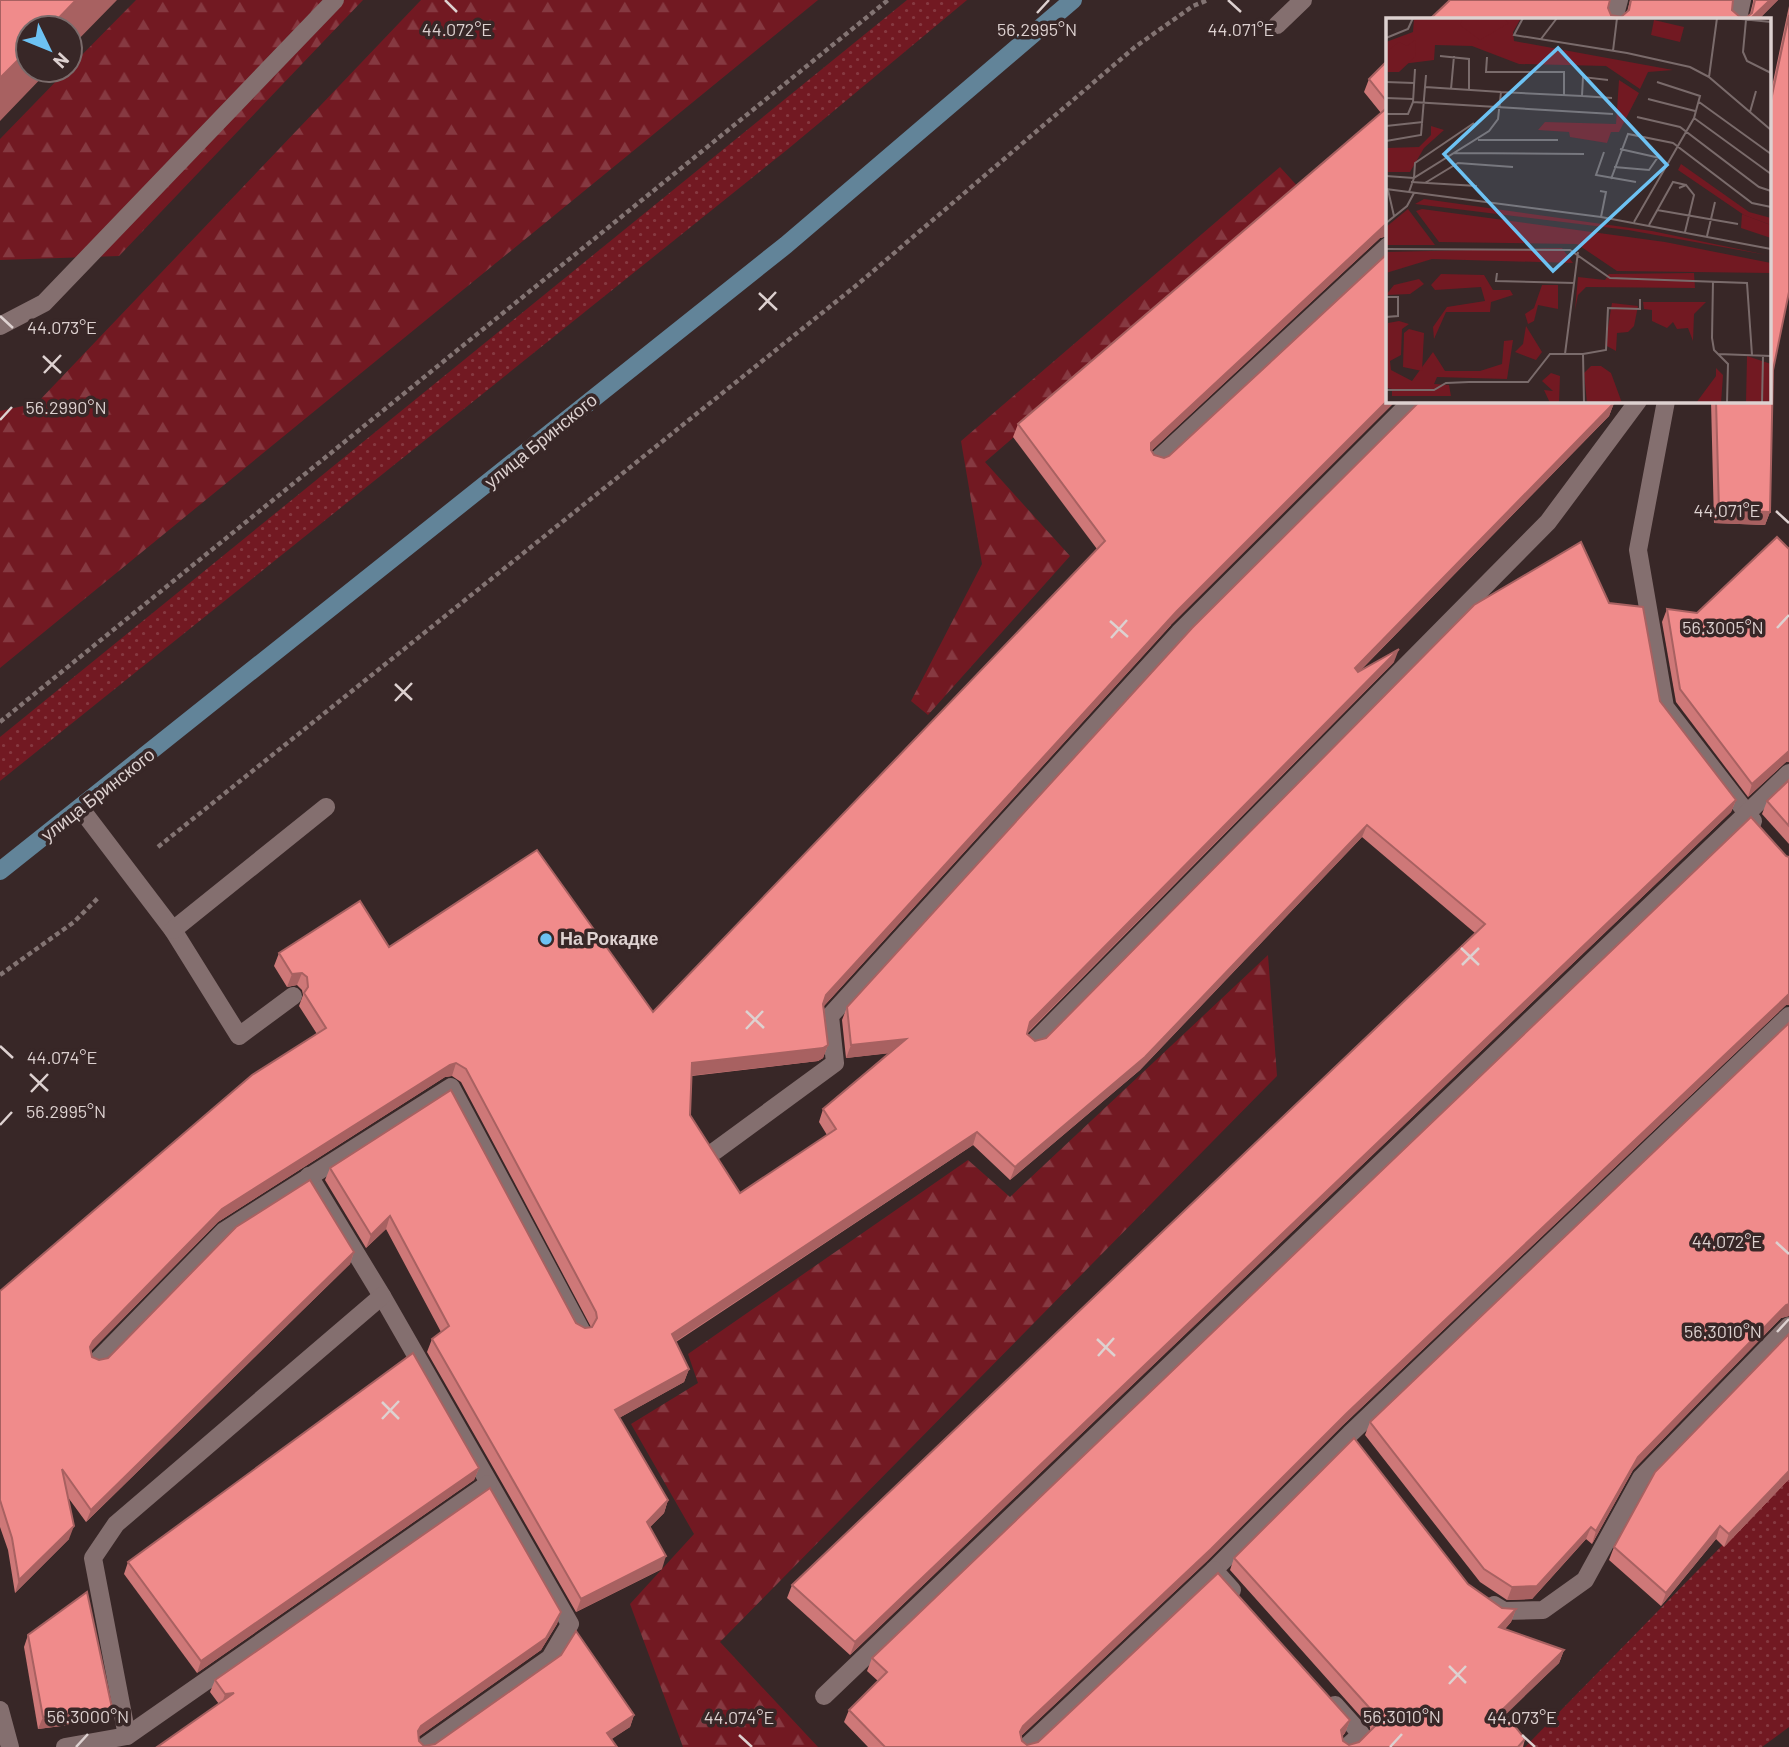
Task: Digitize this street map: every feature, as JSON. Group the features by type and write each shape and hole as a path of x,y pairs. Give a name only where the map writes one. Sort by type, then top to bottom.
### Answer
{"main road":[{"name":"улица Бринского","path":"0,871 786,245 1073,0"}],"lane":[{"path":"0,326 44,303 335,0"},
{"path":"1276,25 1303,0"},
{"path":"1614,18 1619,0"},
{"path":"1738,18 1742,0"},
{"path":"1157,460 1386,248"},
{"path":"715,1151 835,1063 830,1016 1180,633 1411,402"},
{"path":"1033,1043 1548,522 1637,402"},
{"path":"1666,402 1638,550 1665,707 1763,832"},
{"path":"824,1696 1789,773"},
{"path":"173,930 326,807"},
{"path":"80,809 173,930 239,1036 293,996"},
{"path":"1026,1747 1354,1439 1789,1016"},
{"path":"96,1362 224,1231 451,1087 581,1330"},
{"path":"309,1176 382,1296 570,1624 550,1658 424,1747"},
{"path":"127,1736 93,1558 116,1524 382,1296"},
{"path":"1482,1597 1504,1611 1543,1610 1585,1580 1641,1478 1789,1326"},
{"path":"65,1747 127,1736 488,1484"},
{"path":"1214,1570 1241,1601"},
{"path":"1324,1693 1361,1734 1347,1747"},
{"path":"0,1710 10,1747"}],"path":[{"path":"0,722 888,0"},
{"path":"0,975 74,922 127,872 858,284 1135,47 1192,6 1208,0"}],"green space":[{"path":"136,0 363,0 119,256 0,260 0,139 53,84 84,84 84,53"},
{"path":"421,0 818,0 0,668 0,411 37,403"},
{"path":"907,0 967,0 788,149 0,781 0,737"},
{"path":"1280,167 1301,190 985,462 1070,556 928,715 911,701 982,564 961,441"},
{"path":"1268,955 1277,1076 720,1642 818,1747 683,1747 630,1604 694,1534 631,1424 698,1383 688,1354 968,1160 1010,1197"},
{"path":"1789,1477 1789,1727 1762,1747 1525,1747"}],"building":[{"path":"0,0 76,0 62,14 14,14 14,64 0,78"},
{"path":"1450,0 1610,0 1608,8 1611,15 1621,17 1629,10 1631,0 1733,0 1732,10 1740,17 1747,17 1752,13 1755,0 1770,0 1751,18 1431,18"},
{"path":"1789,15 1789,292 1773,370 1770,512 1719,510 1716,402 1772,402 1772,96"},
{"path":"1386,62 1386,100 1369,79"},
{"path":"1386,109 1386,225 1151,443 1151,450 1154,455 1164,458 1169,456 1386,255 1386,402 1176,612 826,995 823,1004 828,1045 823,1048 692,1063 690,1115 740,1193 836,1129 823,1109 906,1039 851,1045 847,1007 1192,628 1419,402 1614,403 1355,668 1358,672 1399,649 1030,1022 1027,1034 1035,1041 1046,1038 1474,605 1581,542 1609,603 1643,607 1660,701 1736,800 855,1642 792,1585 1485,924 1367,825 1145,1057 1015,1167 977,1132 672,1334 689,1369 615,1410 668,1500 647,1522 666,1556 581,1599 432,1339 449,1326 390,1216 371,1235 330,1168 451,1090 576,1323 585,1328 592,1327 597,1318 596,1312 466,1069 456,1063 222,1209 93,1341 90,1347 92,1357 99,1360 108,1358 236,1227 310,1180 354,1252 91,1510 62,1469 74,1526 19,1580 12,1538 0,1500 0,1291 252,1075 326,1028 304,993 308,987 307,977 302,973 292,974 279,953 360,901 389,947 537,850 653,1012 1105,541 1018,424"},
{"path":"1777,537 1789,549 1789,751 1752,784 1680,689 1667,609 1697,613"},
{"path":"1789,780 1789,826 1767,801"},
{"path":"1751,817 1789,857 1789,994 1347,1413 1211,1549 1023,1726 1020,1732 1022,1741 1027,1745 1038,1742 1218,1573 1350,1720 1341,1730 1343,1741 1349,1745 1359,1742 1376,1725 1375,1714 1234,1558 1354,1438 1468,1584 1502,1608 1516,1609 1499,1627 1564,1650 1502,1710 1525,1739 1518,1747 885,1747 849,1710 887,1672 872,1658"},
{"path":"1789,1023 1789,1304 1638,1457 1596,1531 1591,1527 1537,1586 1512,1587 1484,1569 1370,1422"},
{"path":"1789,1334 1789,1471 1729,1534 1720,1526 1666,1593 1614,1547 1655,1472"},
{"path":"413,1353 479,1468 201,1661 128,1562"},
{"path":"490,1488 561,1612 546,1638 421,1726 418,1731 419,1741 424,1746 435,1744 561,1655 576,1631 634,1715 607,1733 617,1747 157,1747 234,1693 225,1694 215,1680"},
{"path":"87,1592 112,1708 43,1717 28,1635"}],"place":[{"name":"На Рокадке","path":"546,939"}]}
